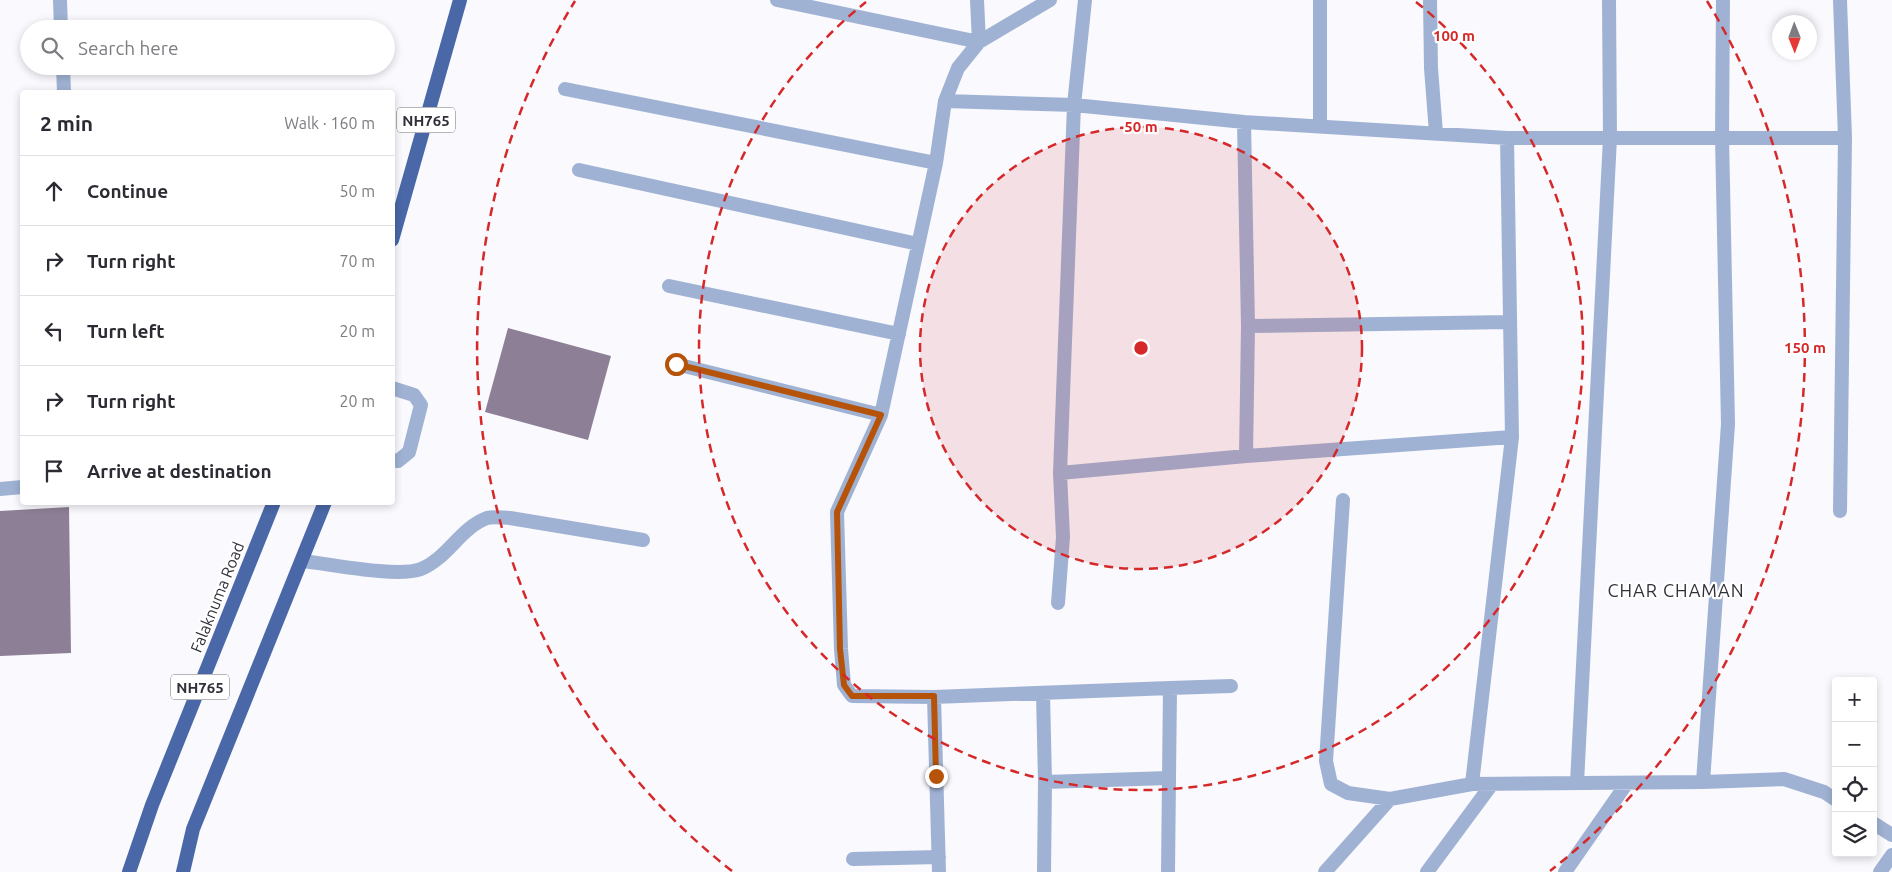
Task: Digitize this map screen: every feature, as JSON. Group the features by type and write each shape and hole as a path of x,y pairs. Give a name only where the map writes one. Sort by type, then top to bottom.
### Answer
{"highway":[{"name":"NH765","path":"395,229 460,0"},
{"name":"Falaknuma Road","path":"129,872 152,805 273,505"},
{"name":"NH765","path":"184,872 193,829 303,561 324,505"}],"street":[{"path":"60,0 61,20"},
{"path":"777,0 817,4 978,42"},
{"path":"977,0 978,42"},
{"path":"1050,0 978,42 958,68 945,101 936,163 881,415 837,512 840,649 844,685 852,696 934,696 1231,686"},
{"path":"1058,603 1063,537 1060,474 1074,106 1085,0"},
{"path":"1320,0 1320,126"},
{"path":"1430,0 1431,68 1436,133"},
{"path":"1576,783 1610,138 1609,0"},
{"path":"1703,782 1728,424 1722,137 1723,0"},
{"path":"1840,0 1845,138 1840,511"},
{"path":"63,75 64,90"},
{"path":"565,89 936,163"},
{"path":"945,101 1074,106 1244,122 1507,138 1845,138"},
{"path":"1244,122 1248,326 1246,456"},
{"path":"1472,784 1512,437 1507,138"},
{"path":"579,170 918,244"},
{"path":"669,286 899,334"},
{"path":"1248,326 1510,322"},
{"path":"676,364 881,415"},
{"path":"395,389 414,395 422,405 409,452 395,460"},
{"path":"1060,474 1246,456 1512,437"},
{"path":"0,489 20,487"},
{"path":"1343,500 1326,761 1331,784 1348,793 1390,799 1472,784 1703,782 1784,779 1824,792 1832,797"},
{"path":"303,561 395,573 420,570 441,558 472,525 489,518 510,518 642,540"},
{"path":"1168,872 1170,688"},
{"path":"1043,693 1045,782 1044,872"},
{"path":"934,696 939,872"},
{"path":"1045,782 1169,778"},
{"path":"1565,872 1627,783"},
{"path":"1427,872 1492,784"},
{"path":"1325,872 1390,799"},
{"path":"1877,826 1892,835"},
{"path":"1880,872 1892,855"},
{"path":"853,858 939,856"}],"building":[{"path":"508,328 611,356 588,440 485,412"},
{"path":"69,507 71,653 0,656 0,511"}],"district":[{"name":"CHAR CHAMAN","path":"1676,590"}],"route":[{"path":"676,364 881,415 837,512 840,649 844,685 852,696 934,696 936,776"}]}
